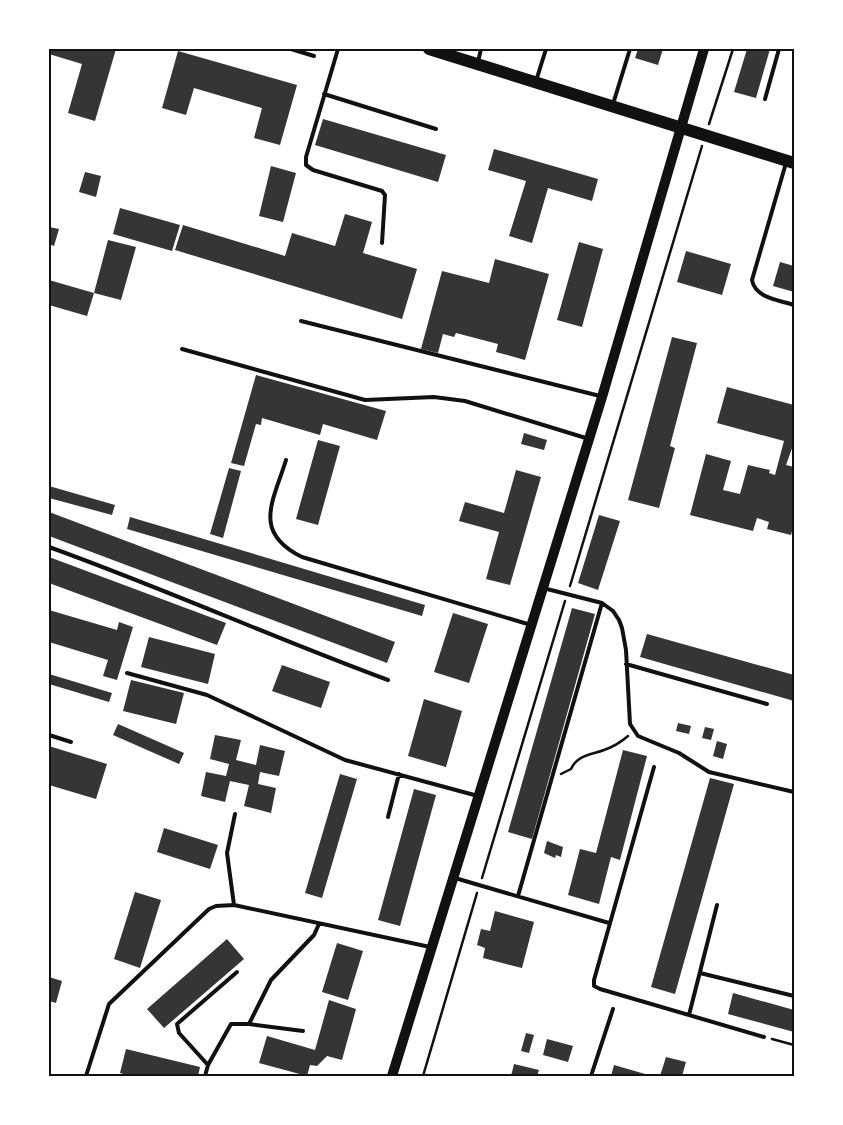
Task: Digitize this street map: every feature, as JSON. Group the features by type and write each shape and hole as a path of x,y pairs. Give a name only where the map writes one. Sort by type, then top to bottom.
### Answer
{"main road":[{"path":"429,49 790,162"},
{"path":"392,1076 602,397 704,49"}],"lane":[{"path":"291,49 314,56"},
{"path":"338,49 306,157 306,165 313,170 382,191 385,195 382,243"},
{"path":"477,64 482,49"},
{"path":"535,83 546,49"},
{"path":"612,106 630,49"},
{"path":"765,99 778,49"},
{"path":"324,94 436,129"},
{"path":"790,162 752,280 753,285 760,293 794,305"},
{"path":"301,321 602,397"},
{"path":"182,350 365,400 434,397 465,401 589,439"},
{"path":"286,460 270,513 273,532 286,548 302,557 531,626"},
{"path":"49,547 124,574 249,624 296,646 388,680"},
{"path":"542,588 602,603 613,611 622,628 630,724 638,736 680,752 709,772 794,792"},
{"path":"518,896 602,603"},
{"path":"626,664 767,704"},
{"path":"127,673 207,695 345,760 478,796"},
{"path":"49,735 71,742"},
{"path":"654,767 609,923 594,986 600,990 764,1037"},
{"path":"388,817 399,774"},
{"path":"234,906 228,853 235,814"},
{"path":"452,877 609,923"},
{"path":"86,1076 104,1016 113,999 209,908 234,906 431,947"},
{"path":"689,1015 717,906"},
{"path":"249,1024 272,980 314,935 320,924"},
{"path":"208,1065 178,1033 177,1024 236,972"},
{"path":"700,973 794,996"},
{"path":"591,1076 613,1009"},
{"path":"205,1076 208,1065 229,1026 234,1023 303,1031"}],"path":[{"path":"423,1076 732,49"},
{"path":"554,774 566,772 581,757 605,750 634,732"},
{"path":"764,1037 794,1045"}],"building":[{"path":"49,49 116,49 95,121 68,113 82,64 49,54"},
{"path":"638,49 663,49 658,65 635,58"},
{"path":"747,49 770,49 756,98 734,92"},
{"path":"178,51 297,85 280,145 254,138 262,108 194,88 186,115 162,108"},
{"path":"323,119 446,155 438,182 315,145"},
{"path":"494,149 598,179 592,201 548,188 532,243 509,236 526,181 488,170"},
{"path":"271,166 296,173 283,222 259,216"},
{"path":"85,172 101,176 96,197 79,192"},
{"path":"120,208 180,225 172,251 113,234"},
{"path":"345,214 372,222 363,253 417,269 402,319 175,250 183,225 285,256 292,233 335,246"},
{"path":"49,227 59,229 54,246 49,244"},
{"path":"108,240 136,247 121,300 94,293"},
{"path":"579,242 603,249 582,327 557,320"},
{"path":"686,251 731,264 722,295 677,282"},
{"path":"495,259 549,274 525,360 496,352 498,344 456,333 454,337 443,334 438,353 421,349 442,271 489,283"},
{"path":"780,262 794,266 794,292 773,286"},
{"path":"49,280 94,293 87,316 49,305"},
{"path":"672,337 697,343 670,446 675,448 659,508 628,500"},
{"path":"256,375 386,411 377,440 323,424 320,435 262,418 261,425 256,424 244,466 231,463"},
{"path":"727,387 794,405 794,443 786,465 794,467 794,524 791,535 767,529 769,522 757,518 753,531 690,515 706,454 731,461 723,490 740,494 748,465 770,470 769,473 775,475 784,441 717,423"},
{"path":"524,433 547,440 544,450 521,444"},
{"path":"318,440 340,446 318,525 296,519"},
{"path":"229,468 241,471 223,538 210,534"},
{"path":"516,470 541,477 510,585 486,579 499,532 459,521 465,502 504,513"},
{"path":"49,486 115,505 112,515 49,498"},
{"path":"49,512 395,642 387,663 49,536"},
{"path":"599,515 620,521 598,590 578,583"},
{"path":"130,517 425,605 422,616 127,529"},
{"path":"49,557 226,623 217,645 49,583"},
{"path":"572,608 595,614 532,839 508,832"},
{"path":"49,610 117,630 119,622 133,627 117,680 103,676 108,660 49,642"},
{"path":"453,613 488,624 469,683 434,672"},
{"path":"647,634 794,675 794,701 640,657"},
{"path":"149,637 215,654 208,684 141,667"},
{"path":"282,665 330,682 321,708 272,691"},
{"path":"49,674 112,693 109,702 49,684"},
{"path":"131,680 184,693 176,724 123,711"},
{"path":"424,699 462,711 446,767 408,756"},
{"path":"678,723 691,726 689,734 676,731"},
{"path":"118,724 184,753 179,764 113,735"},
{"path":"705,727 714,729 711,740 702,738"},
{"path":"215,735 241,740 236,760 256,765 260,745 285,751 279,776 260,772 258,784 276,788 271,813 244,806 249,785 230,781 225,802 201,796 206,772 226,776 229,764 210,759"},
{"path":"717,741 727,744 723,759 713,756"},
{"path":"49,746 107,764 96,799 49,785"},
{"path":"623,750 647,756 620,860 611,857 599,904 568,895 580,849 596,853"},
{"path":"340,774 357,779 322,898 305,893"},
{"path":"710,778 734,784 675,994 651,987"},
{"path":"414,789 436,795 400,926 378,920"},
{"path":"164,828 218,845 210,869 157,852"},
{"path":"547,841 563,847 561,857 556,855 555,858 544,853"},
{"path":"135,892 161,900 140,968 114,959"},
{"path":"495,911 534,922 522,968 483,958 485,948 477,945 481,929 490,931"},
{"path":"227,939 244,959 164,1028 147,1009"},
{"path":"337,943 363,951 348,1000 322,992"},
{"path":"49,977 62,981 56,1003 49,1001"},
{"path":"733,993 794,1010 794,1032 728,1014"},
{"path":"329,1000 356,1009 342,1060 327,1056 317,1066 310,1065 307,1076 259,1063 267,1036 315,1050"},
{"path":"526,1033 534,1035 529,1053 521,1051"},
{"path":"547,1039 573,1046 568,1062 543,1055"},
{"path":"126,1049 200,1067 198,1076 131,1076 120,1073"},
{"path":"666,1057 686,1062 682,1076 660,1076"},
{"path":"514,1064 539,1070 537,1076 511,1076"},
{"path":"614,1065 652,1076 611,1076"}]}
